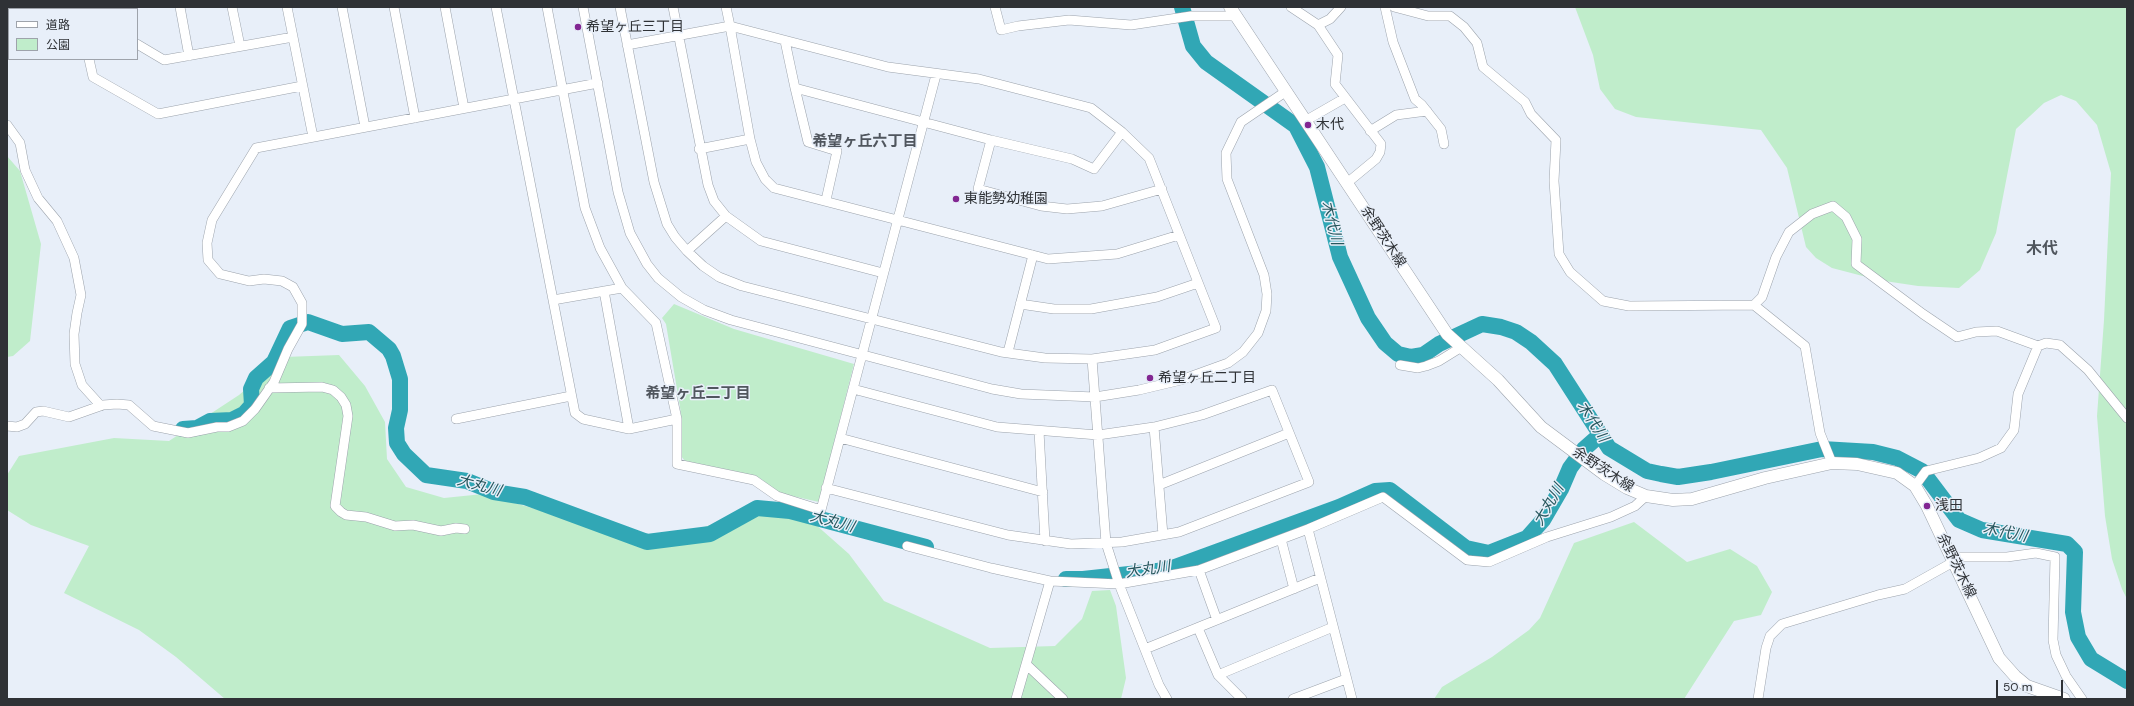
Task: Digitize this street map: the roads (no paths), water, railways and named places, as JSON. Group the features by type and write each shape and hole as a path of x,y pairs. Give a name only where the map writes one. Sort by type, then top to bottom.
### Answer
{"main road":[{"name":"余野茨木線","path":"1233,12 1283,93 1305,121 1447,334 1458,346 1498,380 1541,426 1579,456 1627,488 1646,496 1673,500 1692,499 1764,478 1832,463 1857,464 1897,472 1915,486 1954,559 1999,658 2015,676 2027,686 2064,699"}],"street":[{"path":"180,7 189,56"},
{"path":"232,7 240,46"},
{"path":"287,7 313,137"},
{"path":"342,7 365,127"},
{"path":"394,7 416,118"},
{"path":"445,7 464,108"},
{"path":"496,7 575,413 583,419 629,428 677,419"},
{"path":"547,7 585,208 600,248 622,288 656,323 677,419 677,464 754,480 777,496 821,510 936,75"},
{"path":"583,7 618,192 630,233 647,264 658,278 681,297 704,310 731,320 992,389 1021,394 1095,397 1139,390 1181,380 1228,363 1243,352 1258,333 1266,311 1267,294 1264,275 1232,193 1226,168 1226,153 1241,122 1283,93"},
{"path":"620,7 659,203 667,224 675,238 687,252 703,266 727,280 871,319 1008,352 1045,358 1092,358 1155,350 1216,328 1149,158 1122,132 1091,108 979,79 936,75 888,67 730,26 628,45"},
{"path":"673,7 699,149 708,185 714,201 726,216 761,241 884,273"},
{"path":"726,7 750,139 760,173 774,188 826,200 897,221 1048,259 1117,254 1180,235"},
{"path":"994,7 1001,30 1018,26 1069,20 1131,25 1191,16 1233,12"},
{"path":"1291,7 1318,25 1338,55 1335,84 1381,144 1380,152 1376,159 1347,183"},
{"path":"1318,25 1330,19 1341,7"},
{"path":"1385,7 1393,42 1415,99 1427,111 1441,129 1444,144"},
{"path":"1394,7 1428,16 1450,16 1464,27 1477,43 1483,67 1525,102 1531,114 1556,140 1554,181 1559,254 1570,272 1603,301 1629,306 1754,305 1805,346 1820,433 1832,463"},
{"path":"138,45 164,60 293,37"},
{"path":"785,40 808,142 837,151 826,200"},
{"path":"89,60 93,77 158,114 302,86"},
{"path":"7,426 17,427 24,424 36,412 43,411 69,417 101,406 117,404 129,405 152,426 188,433 217,427 228,428 243,421 255,409 274,382 288,349 303,322 302,303 293,287 282,281 264,279 249,281 220,274 208,260 207,243 212,220 256,148 598,83"},
{"path":"795,88 991,140 1072,159 1094,169 1122,132"},
{"path":"1305,121 1345,98"},
{"path":"1370,131 1396,115 1427,111"},
{"path":"7,125 20,143 25,170 38,198 57,221 74,258 81,295 76,313 74,334 75,364 82,385 101,406"},
{"path":"699,149 750,139"},
{"path":"991,140 978,189 1041,206 1067,209 1102,206 1162,189"},
{"path":"1754,305 1762,297 1776,257 1788,232 1812,214 1833,206 1846,217 1857,239 1856,264 1923,314 1957,337 1976,332 1997,331 2038,346 2046,343 2060,345 2088,370 2127,418"},
{"path":"687,252 726,216"},
{"path":"1008,352 1033,255"},
{"path":"1020,304 1054,309 1091,309 1156,297 1198,283"},
{"path":"553,300 622,288"},
{"path":"604,291 629,428"},
{"path":"1400,365 1418,368 1426,366 1439,361 1458,346"},
{"path":"1915,486 1926,471 1979,458 2000,448 2014,430 2018,394 2038,346"},
{"path":"1092,358 1106,543 1117,578 1159,685 1167,699"},
{"path":"269,388 322,387 333,390 341,397 346,405 348,416 341,454 335,506 341,512 346,515 366,517 395,526 414,525 441,531 456,528 465,529"},
{"path":"826,488 1008,535 1071,544 1122,542 1179,532 1309,482 1272,390 1202,415 1154,427 1098,435 997,427 853,389"},
{"path":"456,419 571,396"},
{"path":"1154,427 1162,535"},
{"path":"1039,431 1045,541"},
{"path":"1159,485 1289,433"},
{"path":"840,438 1043,492"},
{"path":"907,546 991,568 1050,581 1117,578 1199,570 1308,529 1383,497 1467,560 1489,562 1547,537 1611,517 1635,506 1646,496"},
{"path":"1308,529 1352,699"},
{"path":"1280,539 1294,589"},
{"path":"1758,699 1766,648 1770,636 1782,624 1878,595 1905,589 1954,559 2007,557 2036,553 2055,557 2053,640 2056,655 2066,676 2082,699"},
{"path":"1199,570 1218,620"},
{"path":"1145,649 1320,578"},
{"path":"1016,699 1050,581"},
{"path":"1218,675 1333,627"},
{"path":"1198,628 1218,675 1242,699"},
{"path":"1027,665 1063,699"},
{"path":"1293,699 1346,679"}],"waterway":[{"name":"木代川","path":"1182,7 1193,46 1206,62 1296,126 1317,167 1340,257 1368,318 1385,343 1398,354 1411,357 1423,355 1439,344 1482,324 1501,327 1516,332 1531,342 1555,364 1609,448 1647,471 1661,474 1678,477 1711,472 1822,449 1873,452 1897,458 1922,471 1959,520 1982,530 2067,544 2075,552 2073,612 2078,637 2091,659 2127,681"},
{"name":"大丸川","path":"183,429 197,428 210,421 232,420 244,414 252,405 251,389 256,378 274,362 290,328 308,322 342,334 369,332 389,349 393,356 400,379 400,410 396,428 397,443 404,454 426,475 467,481 494,492 525,497 647,542 710,534 757,508 790,511 926,547"},
{"name":"大丸川","path":"1066,579 1083,579 1157,571 1175,567 1339,507 1375,491 1390,490 1466,548 1489,553 1527,538 1543,520 1561,489 1570,468 1584,449 1601,434"}],"place":[{"name":"希望ヶ丘三丁目","path":"578,27"},
{"name":"木代","path":"1308,125"},
{"name":"東能勢幼稚園","path":"956,199"},
{"name":"希望ヶ丘二丁目","path":"1150,378"},
{"name":"浅田","path":"1927,506"}],"district":[{"name":"希望ヶ丘六丁目","path":"865,142"},
{"name":"木代","path":"2042,250"},
{"name":"希望ヶ丘二丁目","path":"698,394"}]}
